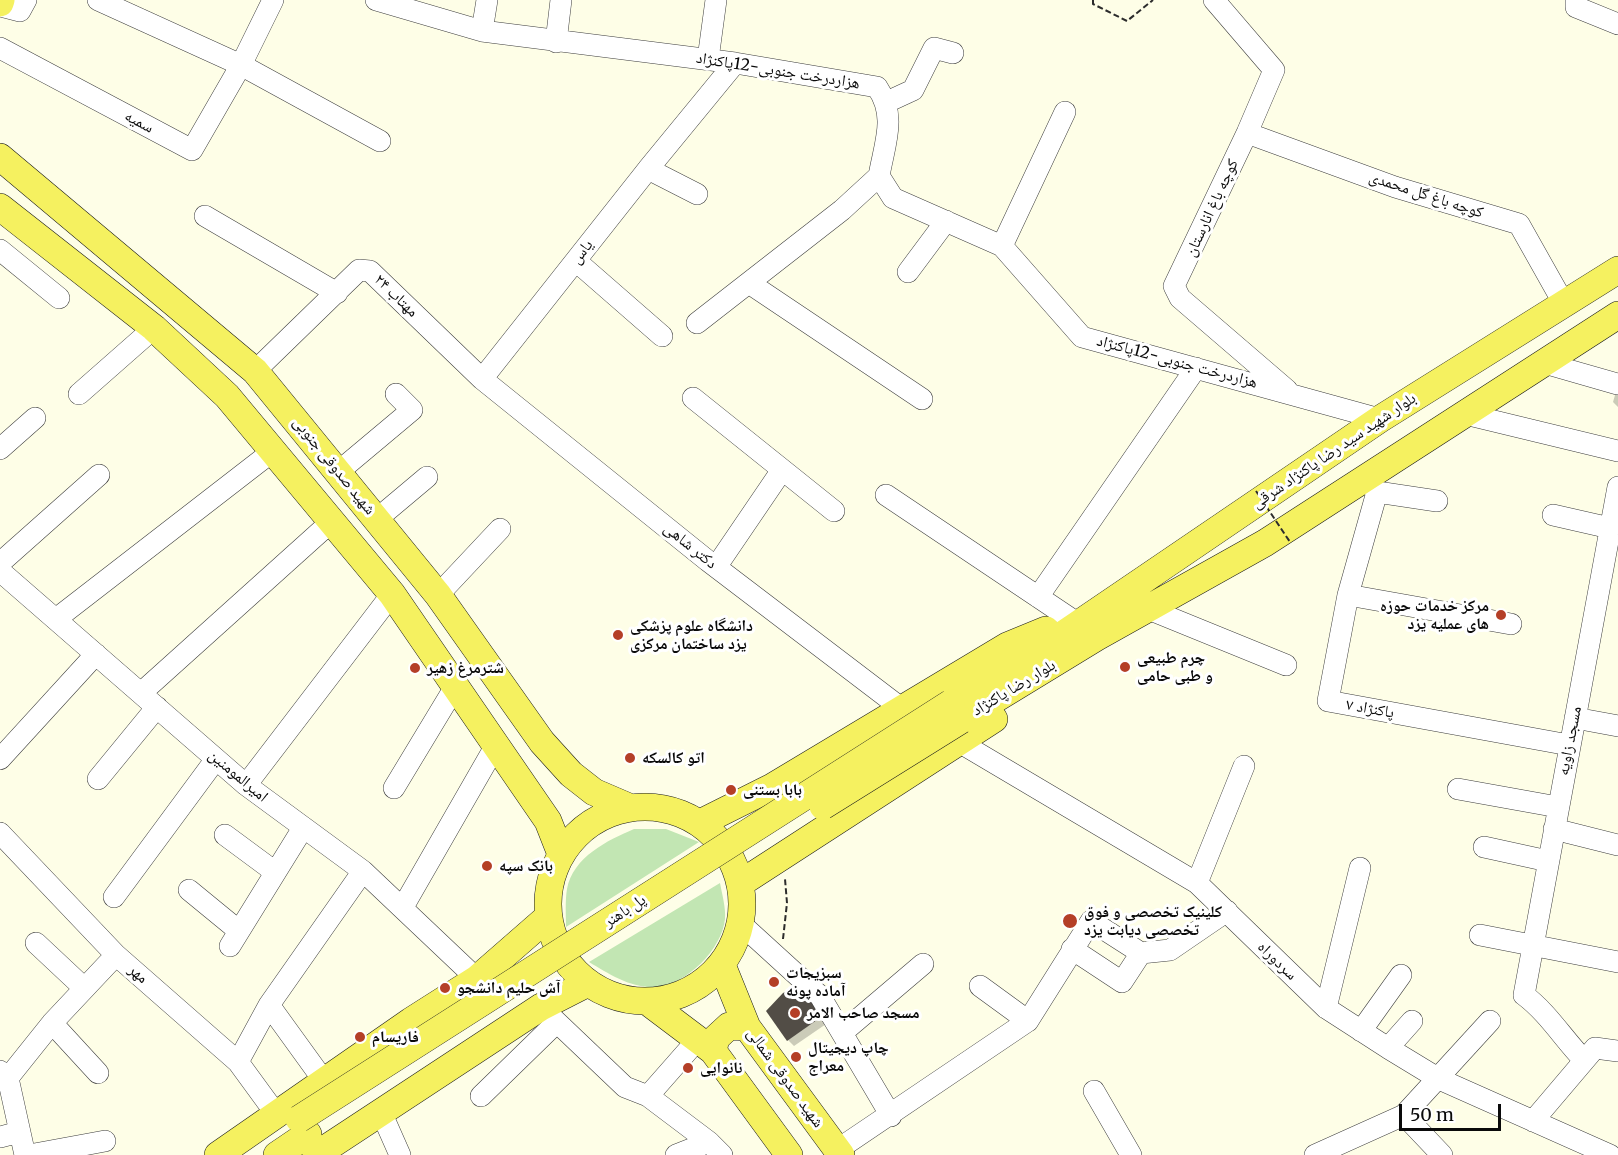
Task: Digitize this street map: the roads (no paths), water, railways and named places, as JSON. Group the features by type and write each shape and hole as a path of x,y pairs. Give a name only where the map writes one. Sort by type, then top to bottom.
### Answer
{"main road":[{"name":"شهید صدوقی جنوبی","path":"0,156 255,371 438,595 542,742 571,774 594,792 629,807"},
{"path":"0,207 154,328 227,396 392,594 549,821 561,854"},
{"name":"بلوار شهید سید رضا پاکنژاد شرقی","path":"1061,648 1380,419 1618,270"},
{"name":"بلوار شهید سید رضا پاکنژاد شرقی","path":"1087,630 1146,608 1371,486 1465,414 1618,315"},
{"path":"700,823 772,787 1007,646 1046,630 1087,630 1065,670 1037,692 957,722 793,850 741,883"},
{"name":"بلوار رضا پاکنژاد","path":"957,722 1061,648"},
{"name":"پل باهنر","path":"300,1131 957,722"},
{"path":"503,756 521,765 532,759 542,742"},
{"path":"772,787 793,850"},
{"path":"629,807 666,808 700,823 726,849 741,883 741,924 722,965 689,992 648,1002 616,998 588,983 562,954 548,917 549,885 561,854 590,823 629,807"},
{"path":"277,1155 300,1131 324,1081 477,980 548,917"},
{"path":"507,953 548,1015"},
{"name":"شهید صدوقی شمالی","path":"722,965 747,1027 839,1153"},
{"path":"218,1155 300,1131 381,1112 548,1015 588,983"},
{"path":"648,1002 706,1045 789,1155"},
{"path":"706,1045 729,1026 747,1027"},
{"path":"244,1155 300,1131"}],"street":[{"path":"0,3 20,11 26,0"},
{"path":"98,0 241,65 380,141"},
{"path":"241,65 273,0"},
{"name":"هزاردرخت جنوبی-12پاکنژاد","path":"376,0 482,31 556,42 708,59 877,87 887,102"},
{"path":"482,31 487,0"},
{"path":"556,42 561,0"},
{"path":"708,59 716,0"},
{"name":"کوچه باغ انارستان","path":"1214,0 1274,70 1247,133 1174,286 1180,298 1290,392"},
{"path":"1576,0 1576,7 1618,24"},
{"name":"سمیه","path":"0,48 192,150 241,65"},
{"path":"697,323 842,210 879,176 889,115 887,102 913,90 934,48 954,52"},
{"name":"یاس","path":"482,379 735,63"},
{"path":"1002,246 1065,112"},
{"name":"کوچه باغ گل محمدی","path":"1247,133 1395,187 1519,224 1564,304"},
{"path":"648,169 697,195"},
{"name":"هزاردرخت جنوبی-12پاکنژاد","path":"879,176 893,198 1002,246 1082,337 1290,392 1380,419"},
{"path":"206,216 337,293"},
{"path":"908,272 946,221"},
{"path":"0,250 59,298"},
{"path":"576,261 662,336"},
{"name":"مهتاب ۲۴","path":"255,371 359,270 370,271 482,379"},
{"path":"749,283 922,399"},
{"path":"79,394 154,328"},
{"path":"1544,363 1617,384"},
{"path":"1038,597 1196,368"},
{"name":"دکتر شاهی","path":"482,379 716,567 902,708"},
{"path":"338,472 412,410 396,394"},
{"path":"693,398 834,511"},
{"path":"1465,414 1618,452"},
{"path":"0,449 35,418"},
{"path":"56,619 273,451"},
{"path":"716,567 782,470"},
{"path":"0,563 99,475"},
{"path":"377,519 428,477"},
{"path":"1371,486 1437,501"},
{"name":"پاکنژاد ۷","path":"1371,486 1328,701 1569,745"},
{"name":"مسجد زاویه","path":"1583,1059 1557,1032 1539,1006 1524,995 1618,487"},
{"path":"886,495 1087,630"},
{"path":"1553,515 1610,528"},
{"path":"141,693 332,522"},
{"path":"438,595 500,530"},
{"name":"امیرالمومنین","path":"0,571 246,785 363,871 477,980"},
{"path":"246,785 392,594"},
{"path":"1348,595 1511,624"},
{"path":"1146,608 1286,665"},
{"path":"0,759 96,654"},
{"path":"394,788 456,687"},
{"path":"98,778 157,707"},
{"path":"1575,718 1618,726"},
{"name":"سردوراه","path":"957,722 1197,882 1326,1008 1439,1079 1610,1155"},
{"path":"403,908 503,756"},
{"path":"114,897 216,759"},
{"path":"1197,882 1244,766"},
{"path":"1458,789 1558,807"},
{"path":"189,890 234,939 303,828"},
{"path":"1554,829 1618,845"},
{"name":"مهر","path":"0,833 116,955 238,1062 300,1131"},
{"path":"225,835 275,872"},
{"path":"1484,846 1548,861"},
{"path":"1326,1008 1359,868"},
{"path":"238,1062 269,1005 363,871"},
{"path":"839,1153 1028,1021 1091,921 1141,953 1170,950 1227,911"},
{"path":"741,924 820,996 891,1116"},
{"path":"1480,935 1618,962"},
{"path":"36,943 84,988"},
{"path":"1069,954 1122,982 1141,953"},
{"path":"105,1141 27,1155 10,1135 4,1075 116,955"},
{"path":"843,1032 923,964"},
{"path":"1361,1031 1401,975"},
{"path":"980,986 1028,1021"},
{"path":"269,1005 324,1081"},
{"path":"481,1096 548,1015 625,1087 648,1096 715,1148"},
{"path":"1388,1048 1412,1021"},
{"path":"1315,1155 1404,1115 1490,1021"},
{"path":"52,1023 98,1073"},
{"path":"648,1096 706,1045"},
{"path":"1533,1120 1583,1059 1595,1048 1618,1051"},
{"path":"1094,1092 1131,1155"},
{"path":"381,1112 400,1155"},
{"path":"1404,1115 1442,1155"},
{"path":"676,1155 715,1148"}],"place":[{"name":"مرکز خدمات حوزه های عملیه یزد","path":"1501,615"},
{"name":"دانشگاه علوم پزشکی یزد ساختمان مرکزی","path":"618,635"},
{"name":"چرم طبیعی و طبی حامی","path":"1125,667"},
{"name":"شترمرغ زهیر","path":"415,668"},
{"name":"اتو کالسکه","path":"630,758"},
{"name":"بابا بستنی","path":"731,790"},
{"name":"بانک سپه","path":"487,866"},
{"name":"کلینیک تخصصی و فوق تخصصی دیابت یزد","path":"1070,921"},
{"name":"سبزیجات آماده پونه","path":"774,982"},
{"name":"آش حلیم دانشجو","path":"445,988"},
{"name":"مسجد صاحب الامر","path":"795,1013"},
{"name":"فاریسام","path":"360,1037"},
{"name":"چاپ دیجیتال معراج","path":"796,1057"},
{"name":"نانوایی","path":"688,1068"}]}
